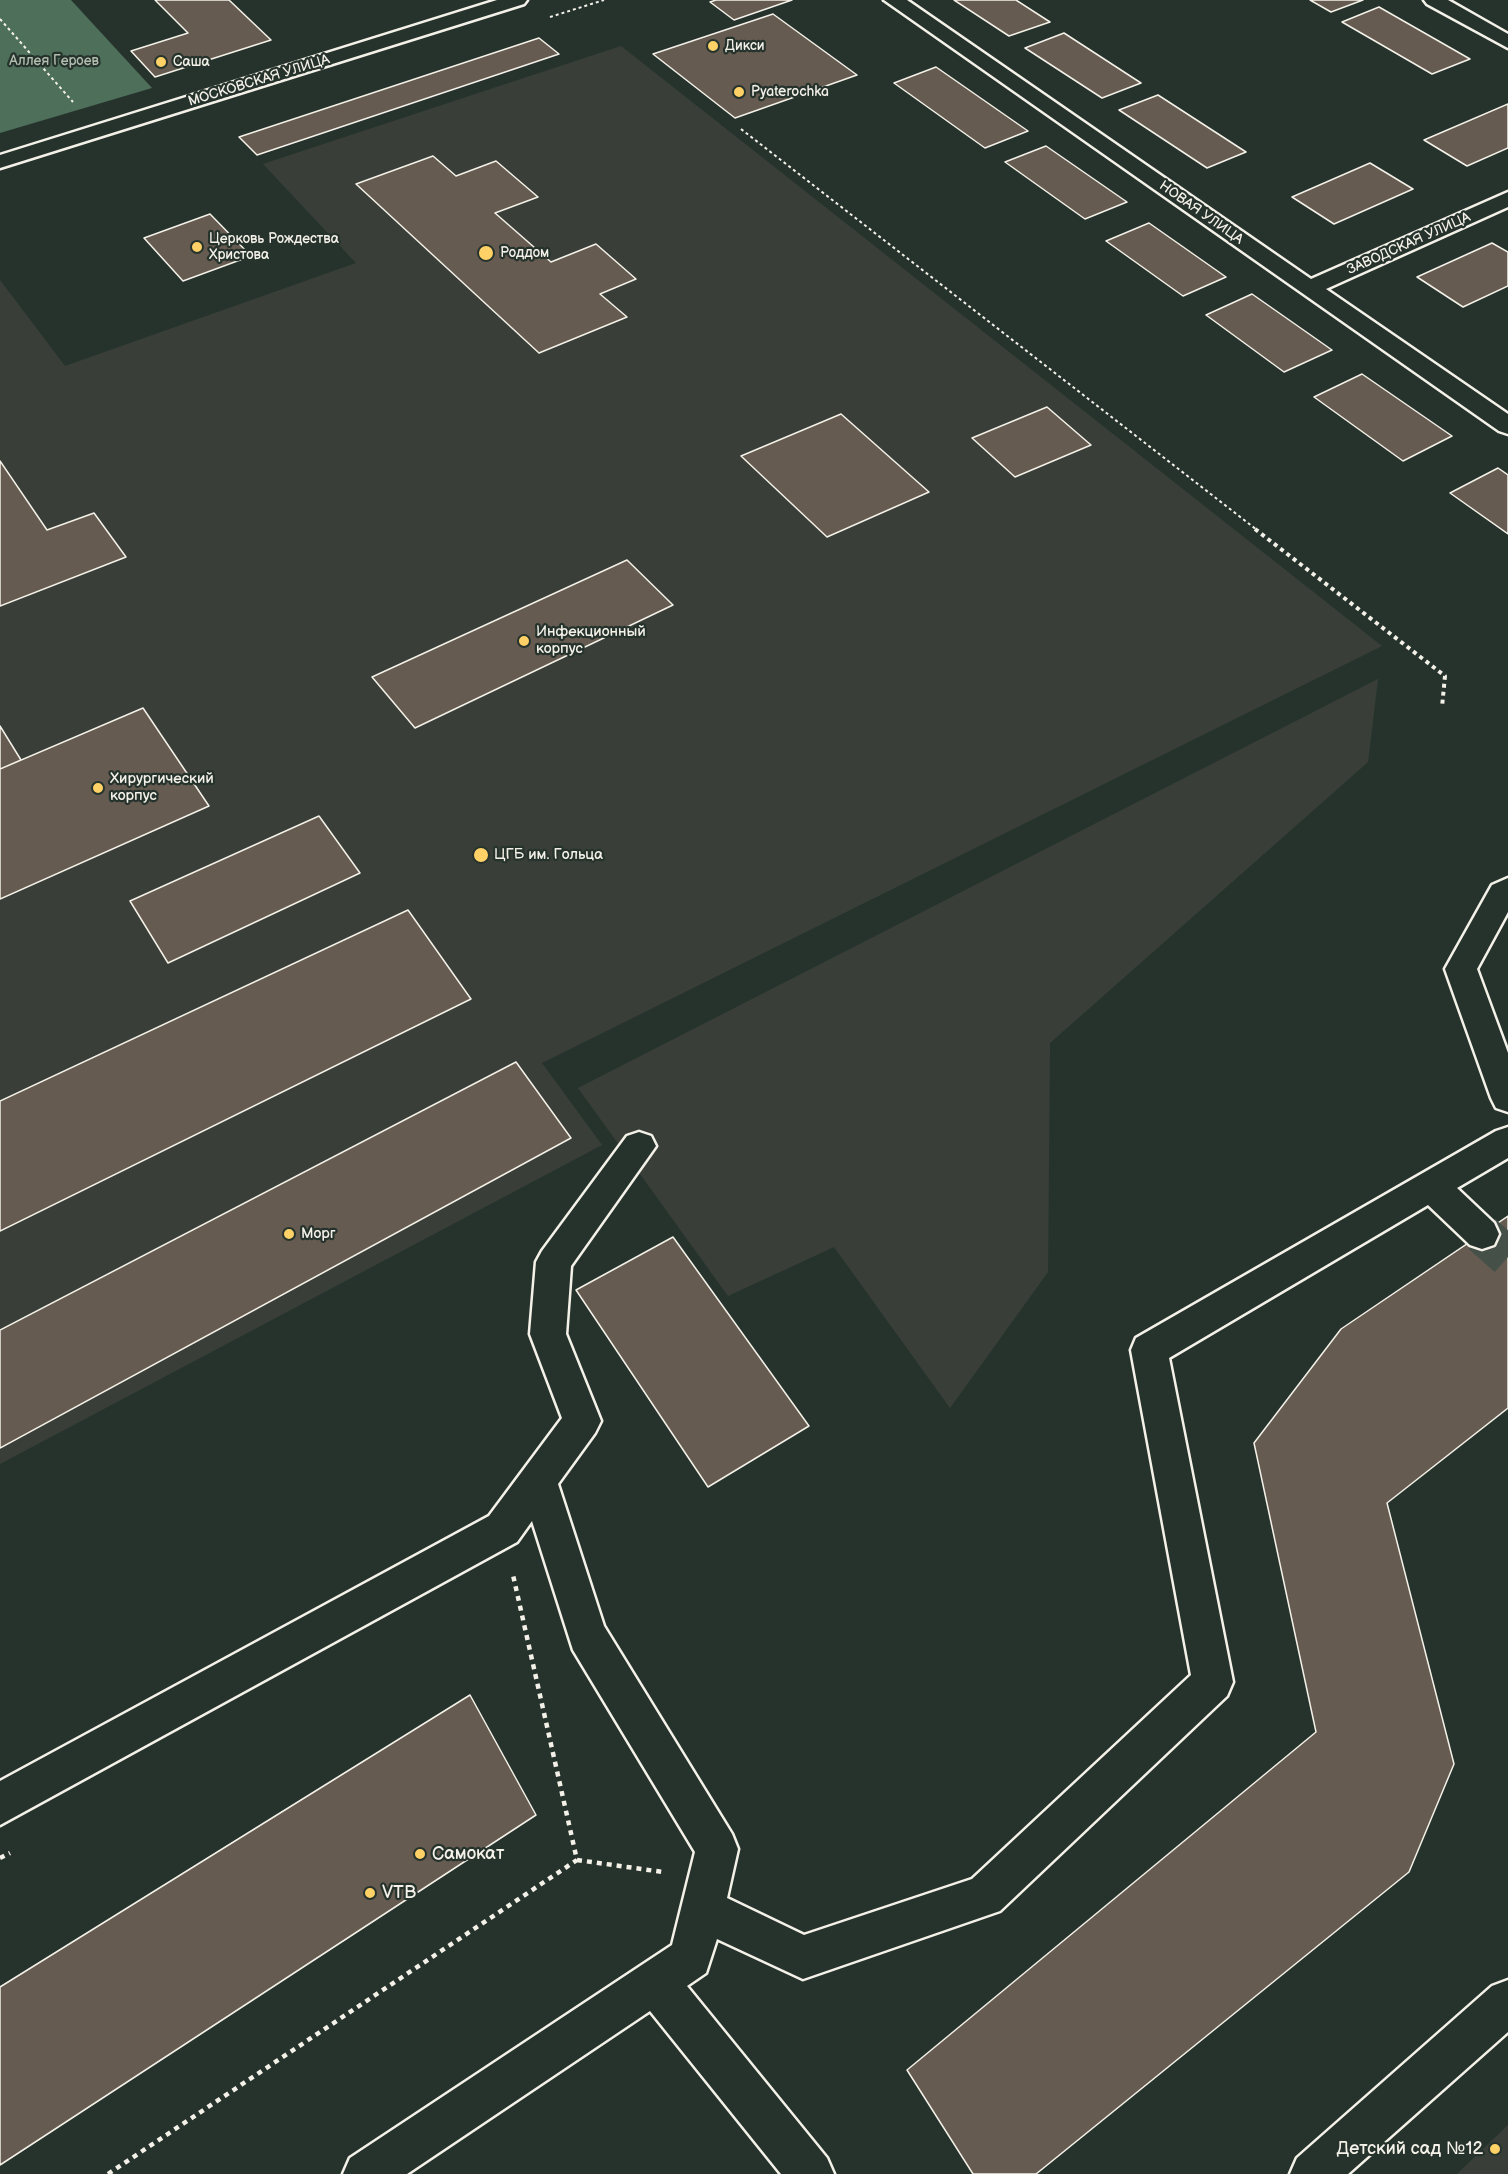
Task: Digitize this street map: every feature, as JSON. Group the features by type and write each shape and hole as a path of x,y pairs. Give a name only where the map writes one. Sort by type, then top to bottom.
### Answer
{"street":[{"name":"МОСКОВСКАЯ УЛИЦА","path":"0,162 517,0"},
{"name":"НОВАЯ УЛИЦА","path":"894,0 1508,426"},
{"path":"1434,0 1508,42"},
{"name":"ЗАВОДСКАЯ УЛИЦА","path":"1310,288 1508,199"},
{"path":"1508,890 1503,893 1461,969 1508,1098"},
{"path":"706,1894 803,1957 985,1896 1213,1682 1149,1350 1508,1142"},
{"path":"0,1804 502,1529 582,1421 548,1334 554,1262 639,1146"},
{"path":"1431,1186 1482,1233"},
{"path":"366,2174 691,1958 717,1849 587,1636 538,1480"},
{"path":"656,1983 811,2174"},
{"path":"1313,2174 1508,2002"}],"path":[{"path":"0,19 76,106"},
{"path":"741,129 1445,676 1442,706"},
{"path":"502,1529 577,1860"},
{"path":"108,2174 577,1860 706,1894"}],"shaded area":[{"name":"ЦГБ им. Гольца","path":"621,46 1382,646 542,1063 602,1145 0,1464 0,280 65,366 356,263 263,164"},
{"path":"1378,679 1368,762 1050,1043 1048,1272 950,1408 834,1247 728,1296 578,1088"},
{"name":"Детский сад №12","path":"1508,2125 1508,2174 1457,2174"}],"green space":[{"name":"Аллея Героев","path":"0,0 71,0 152,88 0,133"}],"building":[{"path":"155,0 229,0 271,40 155,77 131,51 188,33"},
{"path":"716,0 792,0 734,20 710,2"},
{"path":"954,0 1016,0 1050,22 1009,36"},
{"path":"1310,0 1363,0 1331,12"},
{"path":"1379,7 1470,59 1432,74 1342,22"},
{"path":"773,14 857,75 735,118 653,54"},
{"path":"1064,33 1141,83 1102,98 1025,48"},
{"path":"539,38 559,54 257,155 239,137"},
{"path":"936,67 1028,131 985,148 894,83"},
{"path":"1158,95 1246,152 1207,168 1119,110"},
{"path":"1508,104 1508,148 1467,166 1424,140"},
{"path":"1046,146 1127,202 1085,219 1005,162"},
{"name":"Роддом","path":"433,156 456,176 496,161 538,197 495,213 551,262 596,244 636,279 600,294 627,317 539,353 356,184"},
{"path":"1370,163 1413,189 1334,224 1292,197"},
{"name":"Церковь Рождества Христова","path":"210,214 251,256 183,281 144,238"},
{"path":"1149,223 1226,277 1183,296 1106,241"},
{"path":"1492,243 1508,252 1508,286 1463,307 1417,277"},
{"path":"1252,294 1332,350 1284,372 1206,315"},
{"path":"1362,374 1452,436 1403,461 1314,397"},
{"path":"1047,407 1091,445 1015,477 972,438"},
{"path":"841,414 929,492 827,537 741,456"},
{"path":"0,461 47,530 94,513 126,557 0,606"},
{"path":"1498,468 1508,475 1508,534 1450,493"},
{"name":"Инфекционный корпус","path":"627,560 673,605 415,728 372,677"},
{"name":"Хирургический корпус","path":"143,708 209,806 0,899 0,769"},
{"path":"0,726 21,760 0,769"},
{"path":"319,816 360,873 168,963 130,901"},
{"path":"408,910 471,999 0,1231 0,1101"},
{"name":"Морг","path":"516,1062 571,1138 0,1448 0,1330"},
{"path":"1508,1216 1508,1408 1387,1503 1454,1764 1409,1872 1036,2174 973,2174 907,2070 1316,1732 1254,1443 1341,1329"},
{"path":"673,1237 809,1426 708,1487 576,1290"},
{"path":"470,1695 536,1815 0,2165 0,1987"}],"tunnel":[{"path":"1482,1234 1508,1257"}],"place":[{"name":"Дикси","path":"713,46"},
{"name":"Саша","path":"161,62"},
{"name":"Pyaterochka","path":"739,92"},
{"name":"Церковь Рождества Христова","path":"197,247"},
{"name":"Роддом","path":"486,253"},
{"name":"Инфекционный корпус","path":"524,641"},
{"name":"Хирургический корпус","path":"98,788"},
{"name":"ЦГБ им. Гольца","path":"481,855"},
{"name":"Морг","path":"289,1234"},
{"name":"Самокат","path":"420,1854"},
{"name":"VTB","path":"370,1893"},
{"name":"Детский сад №12","path":"1495,2149"}]}
